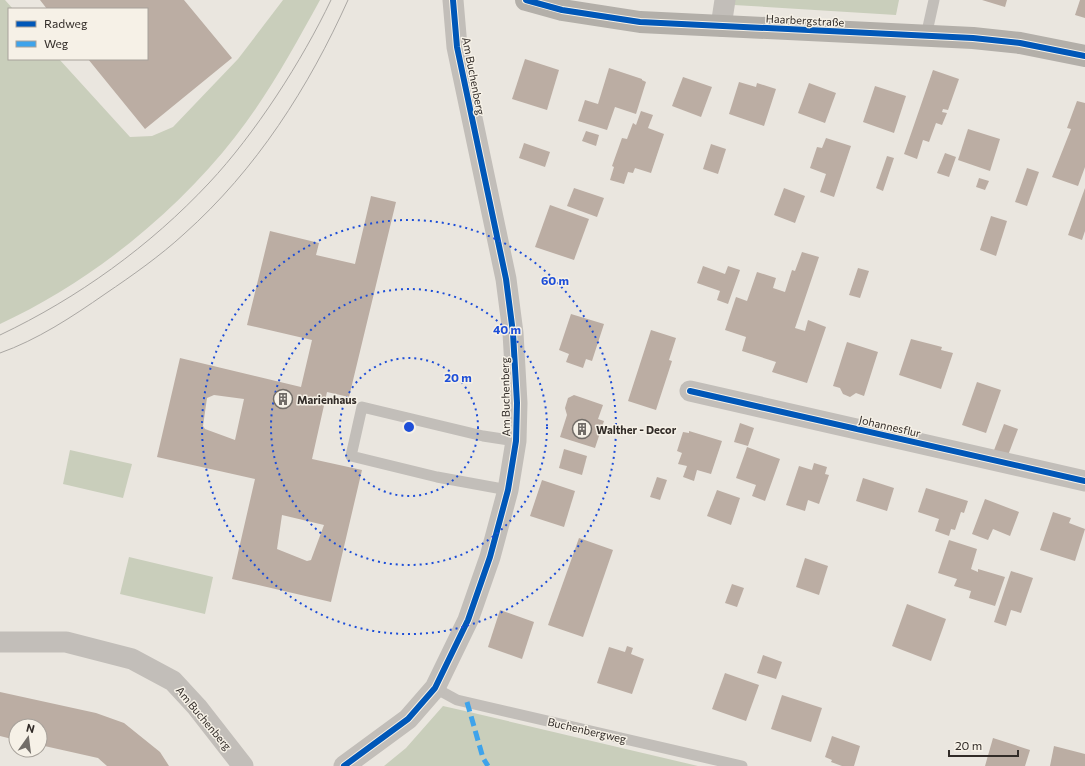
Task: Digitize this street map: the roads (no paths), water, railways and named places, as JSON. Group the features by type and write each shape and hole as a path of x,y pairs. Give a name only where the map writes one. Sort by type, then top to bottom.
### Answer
{"street":[{"name":"Am Buchenberg","path":"344,766 408,719 435,688 468,620 490,557 508,490 516,441 517,403 511,313 506,279 457,47 453,0"},
{"name":"Haarbergstraße","path":"526,0 562,10 640,22 926,36 1020,43 1085,56"},
{"path":"721,26 726,0"},
{"name":"Johannesflur","path":"690,390 1085,481"},
{"name":"Am Buchenberg","path":"0,642 66,642 132,660 173,681 197,707 243,766"}],"lane":[{"path":"926,36 934,0"},
{"path":"508,490 437,477 350,456 362,407 483,436 516,441"},
{"name":"Buchenbergweg","path":"435,688 462,701 742,766"}],"tram line":[{"path":"0,335 57,304 112,269 162,228 209,183 226,164 260,120 292,72 331,0"},
{"path":"0,353 41,335 93,303 156,258 210,209 235,183 278,126 316,64 348,0"}],"place":[{"name":"Marienhaus","path":"283,399"},
{"name":"Walther - Decor","path":"582,429"}]}
